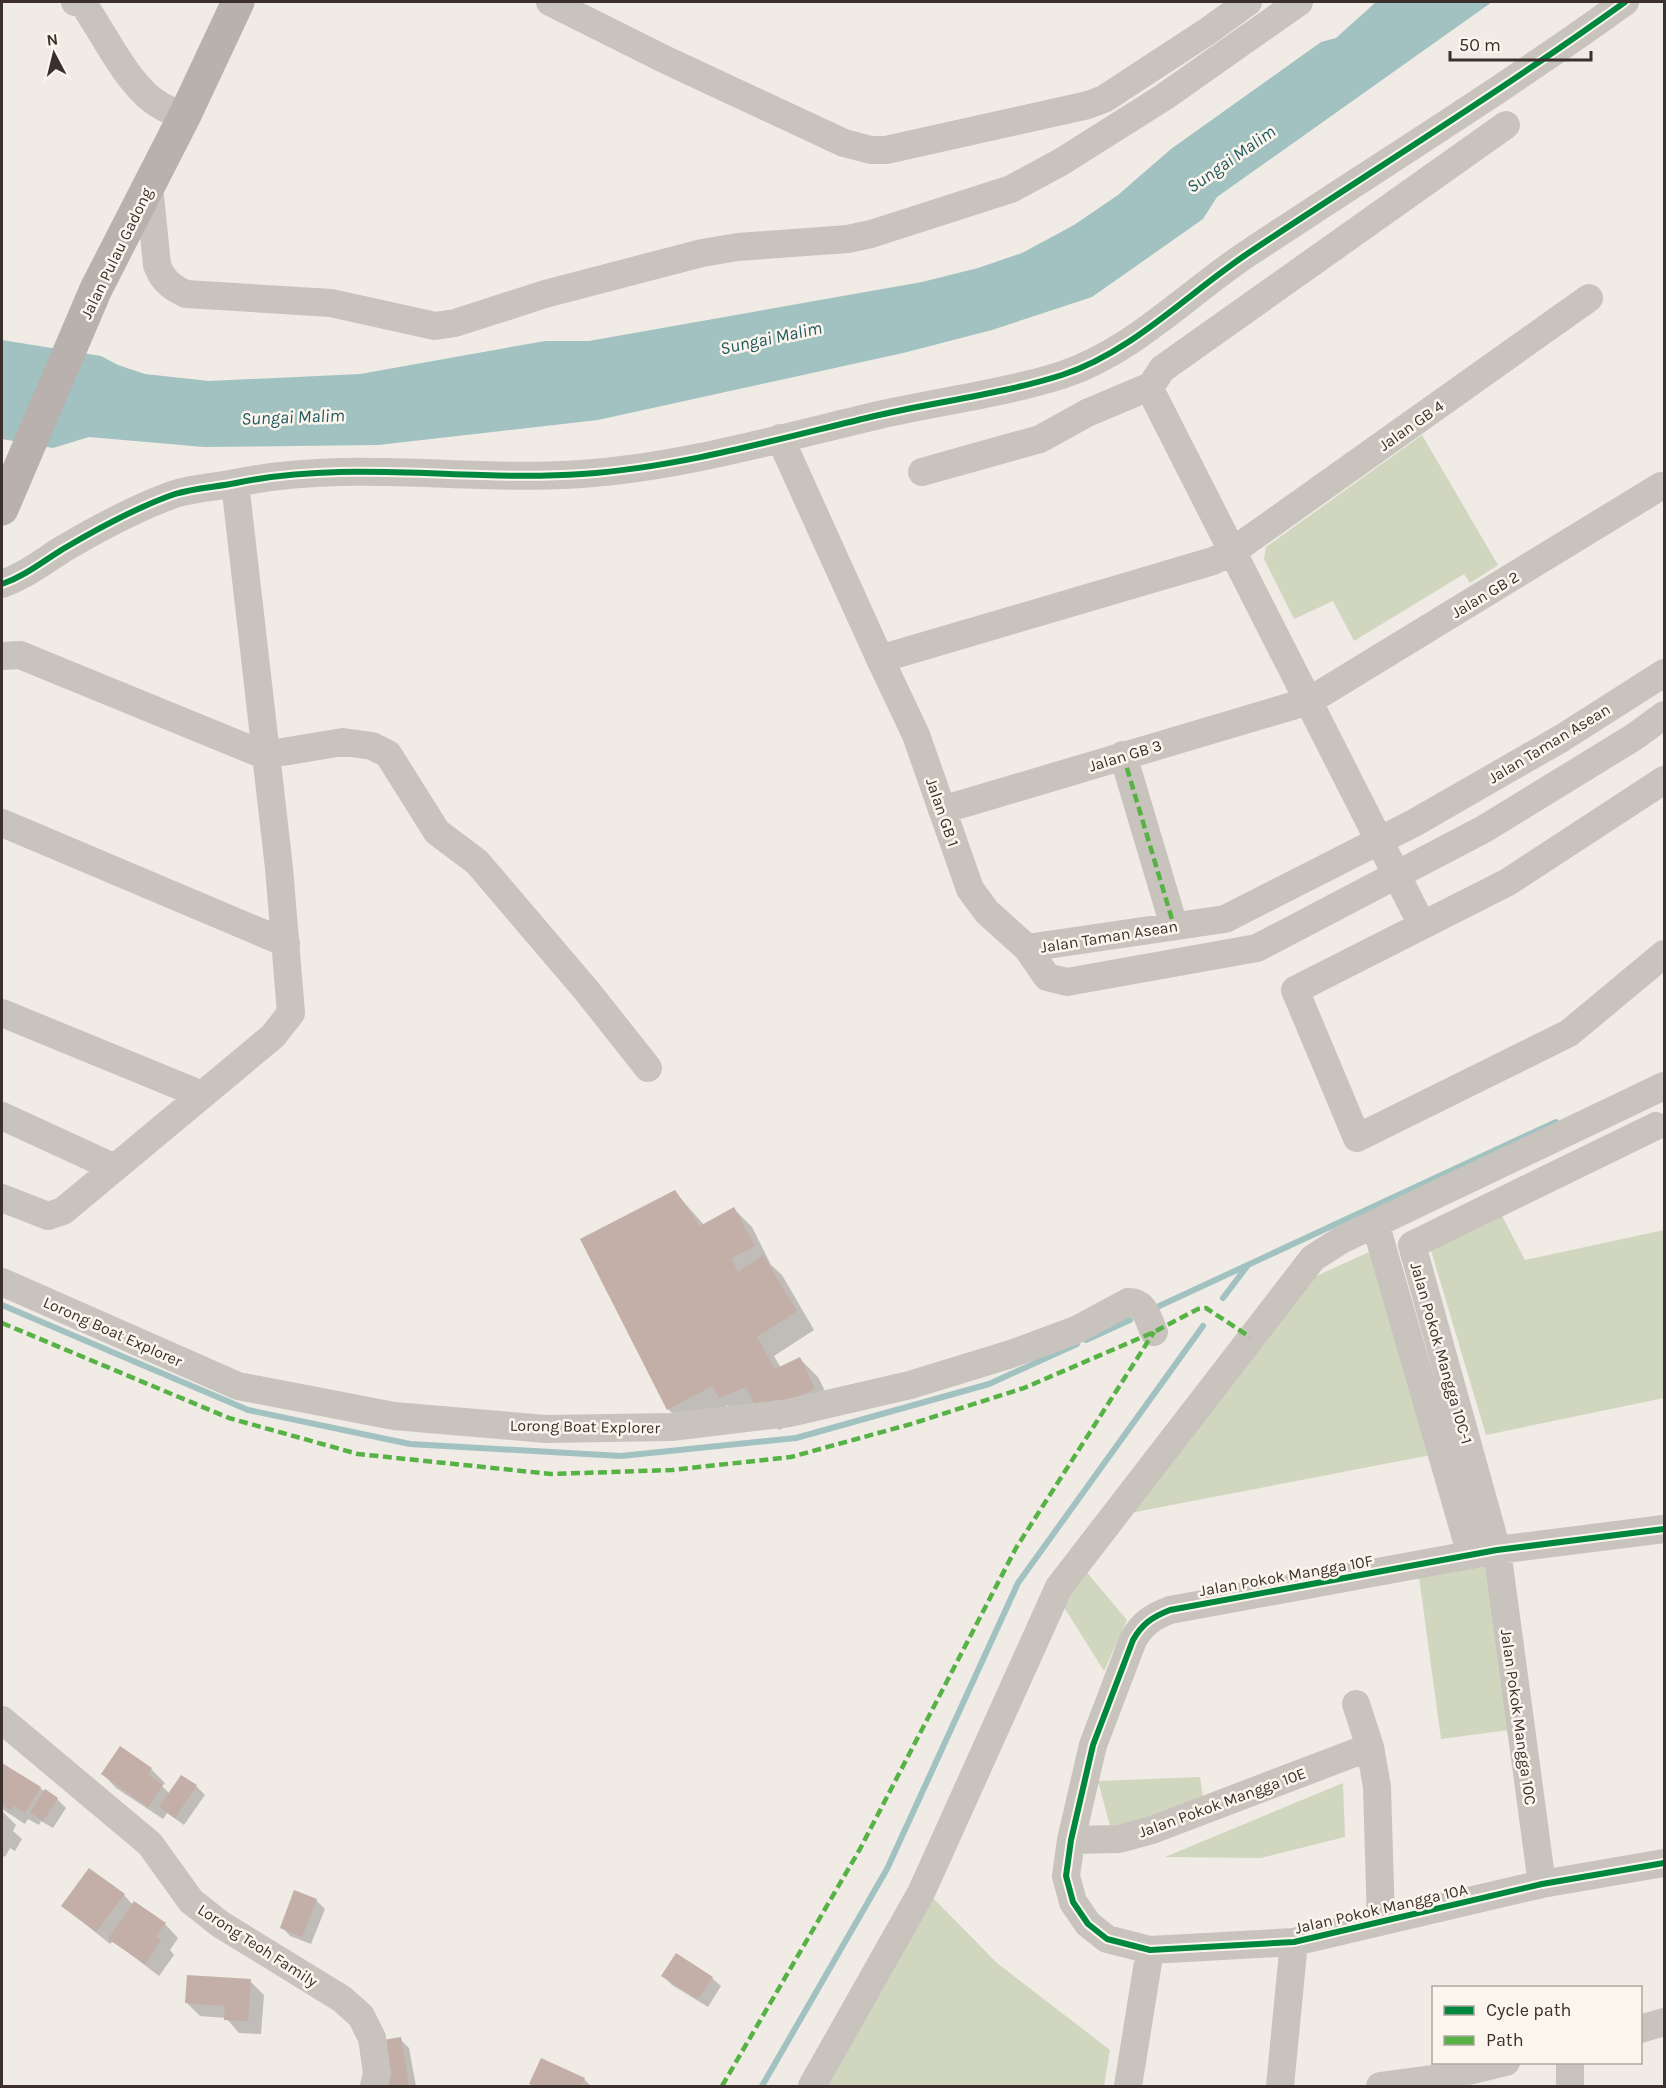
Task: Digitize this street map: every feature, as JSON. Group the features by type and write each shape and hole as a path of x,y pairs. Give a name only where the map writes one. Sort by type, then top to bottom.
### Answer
{"main road":[{"name":"Jalan Pulau Gadong","path":"4,503 96,289 185,115 238,2"}],"street":[{"path":"80,2 130,76 160,106 185,115"},
{"path":"550,2 666,60 844,143 871,150 886,150 1088,105 1104,99 1248,2"},
{"path":"149,186 157,265 161,276 170,286 186,294 331,303 416,323 435,326 455,324 545,294 702,254 738,247 848,239 871,234 1011,189 1061,162 1164,97 1299,2"},
{"path":"2,584 20,577 63,549 128,514 176,494 260,477 307,472 513,477 582,474 706,456 993,393 1064,374 1112,354 1241,258 1542,60 1625,2"},
{"path":"922,472 1040,439 1087,413 1151,386 1162,369 1506,124"},
{"name":"Jalan GB 4","path":"880,659 1213,561 1233,551 1589,298"},
{"path":"1151,386 1152,393 1422,925"},
{"name":"Jalan GB 1","path":"780,438 916,735 970,890 987,912 1027,948"},
{"path":"2,1198 48,1216 63,1211 286,1023 291,1013 286,943 235,483"},
{"name":"Jalan GB 2","path":"1309,701 1661,486"},
{"path":"2,656 20,655 264,755 343,742 372,747 388,754 437,832 477,862 587,991 648,1068"},
{"name":"Jalan Taman Asean","path":"1665,673 1562,738 1379,840 1225,919 1027,948 1047,976 1066,982 1257,948 1484,829 1634,737 1665,715"},
{"name":"Jalan GB 3","path":"942,810 1309,701"},
{"path":"1123,755 1173,926"},
{"path":"1665,780 1508,882 1295,990 1357,1138 1569,1034 1665,954"},
{"path":"2,823 286,943"},
{"path":"2,1012 202,1095"},
{"path":"812,2086 921,1893 1059,1587 1313,1258 1343,1239 1376,1226 1665,1086"},
{"path":"2,1116 115,1168"},
{"name":"Jalan Pokok Mangga 10C-1","path":"1484,1552 1412,1245 1656,1126"},
{"path":"1376,1226 1484,1552"},
{"name":"Lorong Boat Explorer","path":"2,1282 238,1386 394,1416 546,1429 671,1427 789,1413 910,1385 1011,1354 1077,1330 1128,1302 1142,1305 1154,1332"},
{"name":"Jalan Pokok Mangga 10F","path":"1071,1840 1093,1745 1132,1640 1140,1628 1153,1617 1170,1610 1484,1552 1664,1535"},
{"name":"Jalan Pokok Mangga 10C","path":"1484,1552 1542,1884"},
{"path":"1356,1704 1370,1747 1377,1787 1381,1922"},
{"name":"Lorong Teoh Family","path":"2,1720 150,1844 191,1901 220,1924 342,1999 361,2016 372,2038 377,2073 374,2086"},
{"name":"Jalan Pokok Mangga 10E","path":"1071,1840 1119,1839 1152,1830 1370,1747"},
{"name":"Jalan Pokok Mangga 10A","path":"1071,1840 1065,1876 1073,1902 1088,1924 1107,1939 1150,1950 1294,1942 1542,1884 1665,1863"},
{"path":"1280,2086 1294,1942"},
{"path":"1128,2086 1150,1950"},
{"path":"1642,2029 1665,2022"},
{"path":"1380,2086 1439,2078 1498,2064"},
{"path":"1570,2064 1570,2086"}],"green space":[{"path":"1422,435 1498,565 1470,583 1464,574 1354,641 1333,601 1294,619 1264,559 1266,547"},
{"path":"1501,1214 1525,1260 1664,1230 1664,1398 1486,1435 1430,1247"},
{"path":"1371,1251 1431,1455 1130,1513 1310,1279"},
{"path":"1486,1561 1509,1730 1441,1739 1418,1570"},
{"path":"1085,1570 1127,1620 1104,1671 1062,1604"},
{"path":"1200,1777 1204,1804 1112,1833 1098,1781"},
{"path":"1343,1783 1345,1837 1261,1858 1165,1857"},
{"path":"931,1896 997,1963 1110,2050 1104,2086 823,2086"}],"water":[{"name":"Sungai Malim","path":"1376,2 1492,2 1217,197 1203,219 1092,297 992,330 903,353 598,420 378,445 204,447 89,437 53,448 2,439 2,340 101,356 118,365 145,374 209,381 360,374 545,341 589,341 922,282 978,268 1022,253 1074,225 1118,195 1171,149 1321,42 1336,38"}],"building":[{"path":"675,1190 700,1226 734,1207 755,1246 731,1258 738,1272 763,1255 797,1311 757,1337 775,1369 800,1357 815,1389 759,1413 746,1387 719,1398 712,1386 667,1410 580,1239"},
{"path":"120,1746 152,1768 148,1774 163,1785 148,1807 101,1774"},
{"path":"2,1763 41,1787 25,1813 14,1806 11,1811 2,1805"},
{"path":"181,1775 197,1785 175,1818 159,1807"},
{"path":"45,1789 58,1798 43,1821 30,1812"},
{"path":"89,1868 125,1894 96,1932 61,1906"},
{"path":"294,1890 317,1899 302,1937 280,1928"},
{"path":"134,1901 166,1923 156,1936 161,1940 145,1964 108,1939"},
{"path":"676,1953 713,1977 698,1999 661,1976"},
{"path":"187,1975 251,1979 248,2021 224,2020 225,2006 185,2003"},
{"path":"401,2037 409,2086 384,2086 377,2041"},
{"path":"541,2058 585,2078 581,2086 529,2084"}],"waterway":[{"path":"1155,1308 1556,1122"},
{"path":"1223,1298 1248,1265"},
{"path":"2,1305 248,1410 410,1444 621,1456 796,1438 989,1384 1077,1344"},
{"path":"1086,1340 1130,1320"},
{"path":"762,2086 887,1869 1018,1583 1203,1326"}],"marked path":[{"path":"1123,755 1174,926"},
{"path":"2,1323 229,1418 358,1454 551,1474 672,1470 791,1457 911,1424 1024,1388 1154,1332 1198,1309 1206,1308 1250,1337"},
{"path":"722,2086 860,1849 1016,1548 1154,1332"}],"cycle path":[{"path":"2,584 26,573 63,549 118,519 146,505 190,490 279,476 322,473 539,476 620,470 695,458 1062,375 1088,365 1135,337 1247,254 1485,98 1625,2"},
{"path":"1664,1529 1497,1550 1170,1610 1153,1618 1144,1625 1133,1640 1093,1745 1071,1840 1066,1876 1073,1902 1088,1924 1107,1939 1150,1950 1294,1942 1542,1884 1664,1863"}]}
